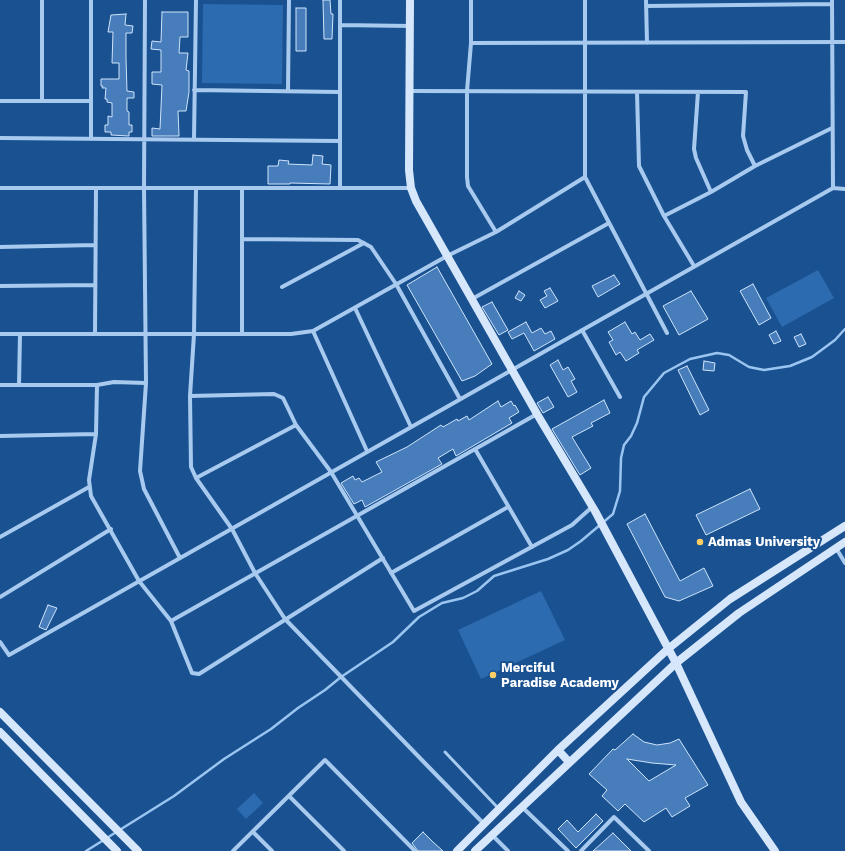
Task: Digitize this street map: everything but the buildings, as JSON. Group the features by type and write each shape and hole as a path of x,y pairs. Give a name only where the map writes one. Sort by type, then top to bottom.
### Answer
{"street":[{"path":"42,0 42,100"},
{"path":"91,0 91,139"},
{"path":"145,0 144,188 146,383 140,471 141,482 180,558"},
{"path":"194,139 196,0"},
{"path":"288,91 289,0"},
{"path":"340,0 340,187"},
{"path":"410,0 411,91 409,170 411,188 416,201 511,370 594,509 676,663 741,802 775,851"},
{"path":"471,0 471,43 467,91 468,186 496,232"},
{"path":"585,0 585,177 667,333"},
{"path":"646,0 647,43"},
{"path":"646,6 832,2 832,188"},
{"path":"340,25 410,26"},
{"path":"471,43 845,42"},
{"path":"194,90 339,92"},
{"path":"411,91 746,92 743,136 747,150 755,166"},
{"path":"637,92 639,166 664,216 694,266"},
{"path":"698,92 694,149 696,158 711,192"},
{"path":"0,102 42,100 91,101"},
{"path":"664,216 711,192 755,166 832,128"},
{"path":"0,138 340,141"},
{"path":"0,334 291,334 313,331 447,256 496,232 585,177"},
{"path":"0,188 411,188"},
{"path":"95,334 96,188"},
{"path":"196,188 194,334 190,396 191,467 196,478 232,529 255,573 285,619 484,824"},
{"path":"242,188 242,334"},
{"path":"0,642 9,655 832,188 845,189"},
{"path":"472,299 609,223"},
{"path":"243,239 358,240 371,247 396,284 460,399"},
{"path":"282,287 364,243"},
{"path":"0,247 95,245"},
{"path":"0,286 95,285"},
{"path":"355,308 411,427"},
{"path":"582,330 620,397"},
{"path":"313,331 367,451"},
{"path":"19,385 20,334"},
{"path":"0,385 97,386 114,382 146,383"},
{"path":"97,386 96,434 89,487 91,496 139,581 171,621 190,672 196,675 383,558"},
{"path":"190,396 279,395 283,398 296,425 331,472 414,611 572,525 594,509"},
{"path":"171,621 537,414"},
{"path":"196,478 296,425"},
{"path":"0,436 96,434"},
{"path":"475,449 532,547"},
{"path":"0,538 89,487"},
{"path":"391,573 508,507"},
{"path":"457,851 558,750 668,649 730,599 845,526"},
{"path":"0,597 111,529"},
{"path":"475,851 676,663 739,613 845,542"},
{"path":"836,548 845,563"},
{"path":"0,712 138,851"},
{"path":"0,732 117,851"},
{"path":"558,750 569,762"},
{"path":"233,851 290,797 325,760 415,851"},
{"path":"290,797 344,851"},
{"path":"522,806 568,851"},
{"path":"581,851 614,817 649,851"},
{"path":"253,832 272,851"},
{"path":"492,835 508,851"}],"lane":[{"path":"445,752 499,809"}],"shaded area":[{"path":"203,4 283,5 282,84 202,83"},
{"path":"818,270 834,298 782,327 766,298"},
{"path":"541,591 565,640 481,679 458,630"},
{"path":"254,793 263,803 246,819 237,809"}],"waterway":[{"path":"86,851 174,796 224,759 271,729 341,677 393,642 419,617 442,603 463,598 477,591 494,576 548,559 568,550 581,541 613,514 620,491 621,458 624,445 631,436 637,423 644,397 664,373 690,359 717,353 729,355 749,367 764,370 790,366 812,357 835,340 845,329"}],"place":[{"name":"Admas University","path":"700,542"},
{"name":"Merciful Paradise Academy","path":"493,675"}]}
